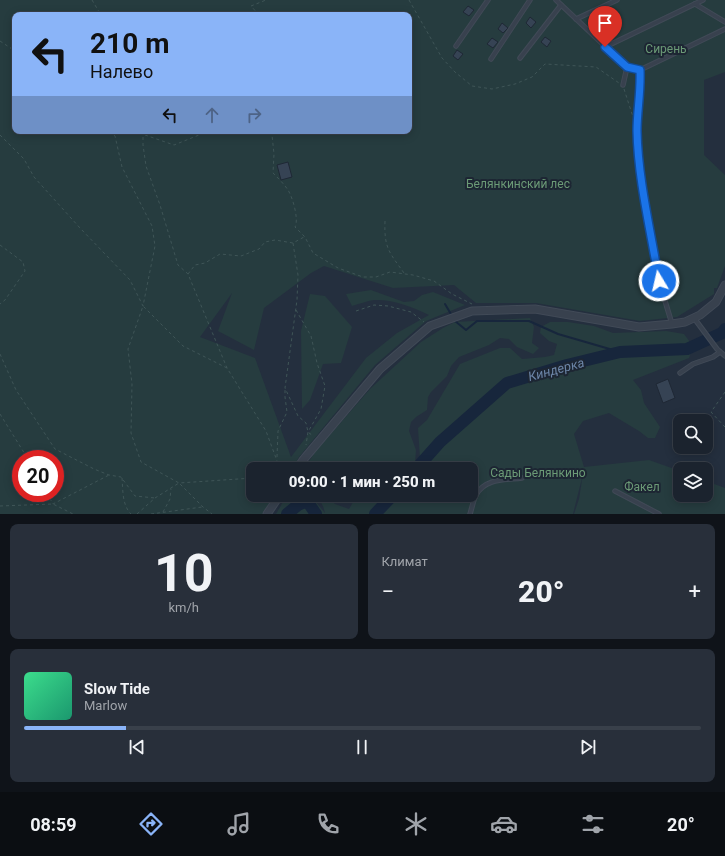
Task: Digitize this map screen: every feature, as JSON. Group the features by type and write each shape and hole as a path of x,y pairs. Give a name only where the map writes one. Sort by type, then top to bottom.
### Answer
{"street":[{"path":"302,462 380,369 430,326 472,311 535,309 639,327 672,324 685,322 700,315 716,302 725,285"},
{"path":"267,514 275,502"}],"lane":[{"path":"456,46 488,0"},
{"path":"491,59 530,0"},
{"path":"556,0 627,67 640,70 725,30"},
{"path":"576,19 617,0"},
{"path":"605,47 703,0"},
{"path":"695,4 725,22"},
{"path":"520,58 561,5"},
{"path":"623,85 627,67"},
{"path":"640,70 641,88 637,131 643,189 659,281 672,324"},
{"path":"694,318 720,352 725,356"},
{"path":"680,373 693,364 713,357 720,352"},
{"path":"470,514 476,495 483,486 490,481 522,478"},
{"path":"615,491 659,514"}],"path":[{"path":"92,0 99,12"},
{"path":"256,12 251,6 266,0"},
{"path":"409,0 442,58 455,72 472,86 492,89 515,84 532,77 545,64 596,67 623,85 637,131"},
{"path":"0,41 12,49"},
{"path":"114,134 116,136 122,167 152,226 155,246 143,306 128,349 132,384 131,433 141,462 179,483 212,514"},
{"path":"143,134 146,166 160,205 178,264 188,274 227,368 266,431 277,462"},
{"path":"145,135 174,145 202,134"},
{"path":"272,134 274,154 273,173 288,190 298,223 295,227 304,237 313,253 338,268 363,277 376,276 390,272 434,281 452,294 465,300 480,310"},
{"path":"0,136 24,159 34,177 130,280 143,306 182,346 227,368"},
{"path":"385,221 384,238 388,252 404,274"},
{"path":"188,274 195,265 205,263 220,254 241,256 259,248 265,242 275,240 293,243 304,237"},
{"path":"276,459 278,431 287,412 285,388 297,300 298,274 293,243"},
{"path":"0,244 22,262 25,271 5,300 0,304"},
{"path":"356,311 374,305 388,306 411,312 430,326"},
{"path":"296,309 311,336 317,364 325,386 321,409 308,432 306,440 307,456"},
{"path":"0,354 16,390 55,449 94,470 121,478 136,496 155,498"},
{"path":"285,388 298,416 306,423 308,432 319,441"},
{"path":"725,392 710,412 725,428"},
{"path":"0,414 22,450"},
{"path":"0,506 53,504 109,475"},
{"path":"121,478 127,510 131,514"},
{"path":"137,514 155,498 179,483 246,478"},
{"path":"163,512 170,499 171,488"},
{"path":"53,504 73,514"},
{"path":"151,514 203,507"}],"green space":[{"path":"0,0 725,0 725,72 704,80 704,155 725,175 725,266 717,288 714,288 714,294 677,317 640,321 536,303 476,303 454,285 393,288 324,266 311,273 264,308 254,350 218,331 232,293 200,337 255,358 291,457 366,358 397,333 429,315 409,306 381,300 374,300 352,306 346,294 371,290 404,302 414,301 422,295 433,292 465,305 426,321 375,365 296,462 246,462 246,502 271,502 263,514 0,514"},
{"path":"310,294 325,296 352,327 341,363 323,364 310,400 302,409 301,331"},
{"path":"530,318 534,327 532,343 539,348 533,354 517,347 509,339 500,338 489,345 459,357 451,366 447,376 431,392 428,397 427,410 411,422 409,431 416,450 415,462 309,462 315,452 370,389 421,342 455,322"},
{"path":"550,322 568,322 594,326 613,333 666,331 684,334 693,346 689,358 633,380 641,390 644,403 660,427 655,438 648,438 609,413 583,421 574,434 584,467 649,460 673,469 673,502 713,502 713,484 725,488 725,514 574,514 579,499 583,474 573,514 283,514 300,502 316,502 325,513 320,502 333,502 349,509 353,502 478,502 478,462 416,462 420,458 418,428 427,420 460,364 500,348 510,348 522,359 554,355 557,344 549,341 540,333 541,327"},
{"path":"283,502 297,502 282,514 276,514"}],"building":[{"path":"468,6 474,10 469,16 463,12"},
{"path":"530,17 536,22 531,28 526,23"},
{"path":"502,23 508,28 503,33 498,29"},
{"path":"545,37 551,41 547,47 541,42"},
{"path":"492,38 498,42 493,48 487,44"},
{"path":"457,50 463,54 458,60 453,56"},
{"path":"288,162 292,177 281,180 277,165"},
{"path":"668,379 675,398 663,403 656,384"}],"waterway":[{"path":"445,304 455,321 466,330 477,321 529,321 558,334 620,352"},
{"name":"Киндерка","path":"422,462 440,442 507,383 567,365 620,352 687,349 722,333 725,329"},
{"name":"Киндерка","path":"287,514 298,505 307,501 316,514"},
{"name":"Киндерка","path":"375,514 386,502"}],"route":[{"path":"605,47 627,67 640,70 641,88 637,131 643,189 659,281"}],"park label":[{"name":"Сирень","path":"666,49"},
{"name":"Белянкинский лес","path":"518,184"},
{"name":"Сады Белянкино","path":"538,473"},
{"name":"Факел","path":"642,487"}]}
